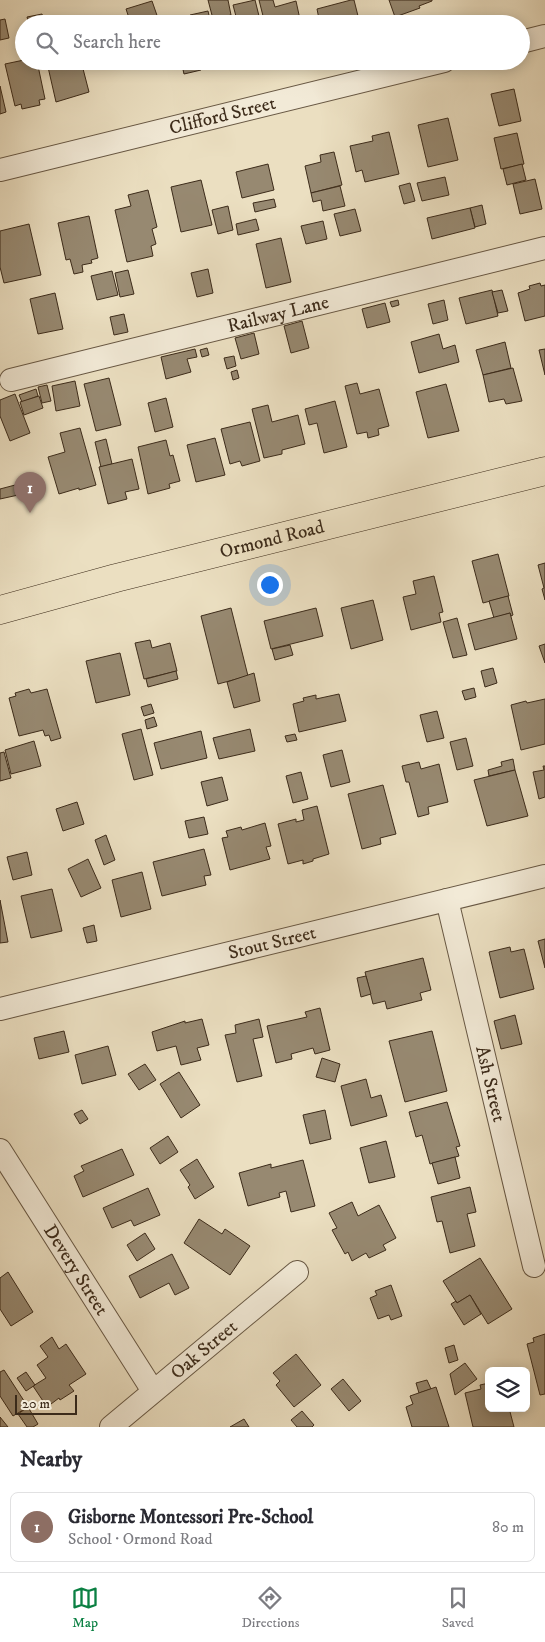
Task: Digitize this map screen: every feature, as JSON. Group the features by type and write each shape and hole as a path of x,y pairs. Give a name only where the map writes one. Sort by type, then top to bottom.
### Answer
{"main road":[{"name":"Ormond Road","path":"0,610 116,578 545,471"}],"street":[{"path":"530,40 545,36"},
{"name":"Clifford Street","path":"0,170 407,70"},
{"name":"Railway Lane","path":"11,380 545,248"},
{"name":"Stout Street","path":"0,1008 545,876"},
{"name":"Ash Street","path":"447,900 534,1266"},
{"name":"Devery Street","path":"0,1150 153,1391"},
{"name":"Oak Street","path":"111,1427 298,1272"}],"building":[{"path":"208,0 228,0 231,15 212,15"},
{"path":"255,0 259,15 236,15 233,5"},
{"path":"259,0 273,0 275,7 296,1 299,15 263,15"},
{"path":"354,0 358,15 318,15 317,9"},
{"path":"389,0 432,0 419,6 420,8 401,15 394,15"},
{"path":"152,1 157,15 128,15 126,9"},
{"path":"208,11 209,15 190,15"},
{"path":"5,19 9,38 0,40 0,20"},
{"path":"15,62 15,70 39,70 45,99 39,100 40,105 22,109 21,104 15,106 5,64"},
{"path":"49,70 83,70 89,92 56,102"},
{"path":"183,70 201,70 184,74"},
{"path":"0,86 6,112 0,114"},
{"path":"514,89 521,121 499,126 491,94"},
{"path":"448,118 458,160 428,167 418,125"},
{"path":"389,132 399,174 365,182 362,170 356,172 350,146 373,141 372,136"},
{"path":"517,133 524,164 501,169 494,138"},
{"path":"334,152 342,185 311,193 305,166 321,162 320,155"},
{"path":"268,164 274,190 242,198 236,172"},
{"path":"522,164 526,180 507,185 503,169"},
{"path":"445,177 449,195 422,201 417,183"},
{"path":"535,179 542,209 520,214 513,184"},
{"path":"201,180 212,225 181,232 171,187"},
{"path":"410,183 415,201 404,204 399,186"},
{"path":"340,186 345,206 323,211 321,200 313,202 311,193"},
{"path":"148,190 157,227 152,229 156,244 151,246 153,256 127,262 115,210 131,206 128,195"},
{"path":"274,199 276,207 255,212 253,203"},
{"path":"482,205 486,224 475,227 470,208"},
{"path":"228,206 233,230 218,234 212,210"},
{"path":"470,208 475,228 432,239 427,218"},
{"path":"355,209 361,231 340,236 334,214"},
{"path":"89,216 98,258 91,260 92,263 82,265 83,272 74,274 70,259 66,260 58,223"},
{"path":"256,219 259,230 238,235 236,224"},
{"path":"323,221 327,239 306,244 301,226"},
{"path":"29,224 41,275 4,283 0,267 0,231"},
{"path":"281,238 291,282 266,288 256,244"},
{"path":"208,269 213,293 197,297 191,273"},
{"path":"128,270 134,294 120,297 115,273"},
{"path":"112,271 118,295 97,300 91,276"},
{"path":"540,283 541,286 545,285 545,316 525,321 518,293 530,289 529,286"},
{"path":"492,290 498,316 466,324 459,298"},
{"path":"502,290 508,311 498,313 492,292"},
{"path":"55,293 63,329 38,334 30,299"},
{"path":"398,300 399,305 392,307 390,302"},
{"path":"444,300 448,320 433,324 428,304"},
{"path":"385,303 390,322 367,328 362,309"},
{"path":"124,314 128,332 114,335 110,317"},
{"path":"302,321 309,348 291,353 284,326"},
{"path":"254,333 259,354 241,359 235,338"},
{"path":"439,334 443,349 455,345 459,362 419,373 411,342"},
{"path":"505,342 511,368 483,375 476,350"},
{"path":"207,348 209,355 202,357 200,350"},
{"path":"195,349 197,357 187,359 191,372 166,379 161,357"},
{"path":"545,349 545,375 539,350"},
{"path":"234,356 236,366 227,369 224,358"},
{"path":"513,368 522,401 506,404 504,399 489,402 483,375"},
{"path":"237,370 239,378 233,380 231,372"},
{"path":"109,378 121,425 96,431 84,384"},
{"path":"75,381 80,406 56,411 52,386"},
{"path":"357,383 360,394 379,389 389,426 378,429 379,435 368,438 367,432 357,434 345,386"},
{"path":"446,384 459,431 428,438 416,392"},
{"path":"47,385 51,401 42,403 38,387"},
{"path":"36,389 38,396 22,402 19,395"},
{"path":"15,394 30,433 10,441 0,416 0,400"},
{"path":"39,396 43,408 24,415 20,402"},
{"path":"166,398 173,427 155,432 148,403"},
{"path":"335,401 347,447 324,453 317,423 309,425 305,409"},
{"path":"268,405 272,422 298,415 305,444 282,450 282,454 264,458 252,409"},
{"path":"250,422 260,461 242,466 240,461 230,464 221,429"},
{"path":"80,428 96,485 59,494 48,457 65,452 60,433"},
{"path":"215,438 225,475 196,482 187,445"},
{"path":"106,439 112,464 101,467 95,442"},
{"path":"166,440 170,456 173,455 180,481 169,484 170,488 148,494 138,447"},
{"path":"132,459 139,489 125,492 127,499 108,504 99,467"},
{"path":"38,479 41,490 0,499 0,489"},
{"path":"498,554 509,596 483,603 472,561"},
{"path":"545,563 545,600 538,565"},
{"path":"434,576 443,612 439,613 441,622 411,630 403,597 416,594 413,581"},
{"path":"508,596 513,615 511,616 510,613 494,618 489,601"},
{"path":"373,600 383,640 351,649 341,608"},
{"path":"231,608 248,676 218,684 201,616"},
{"path":"316,608 323,636 271,649 264,621"},
{"path":"510,613 517,639 475,650 468,624"},
{"path":"457,618 467,655 453,658 443,622"},
{"path":"150,640 152,648 170,643 177,671 144,679 135,643"},
{"path":"545,644 545,663 539,646"},
{"path":"290,645 293,655 275,660 272,649"},
{"path":"120,653 130,695 96,703 86,661"},
{"path":"493,668 497,683 485,687 481,671"},
{"path":"176,671 178,679 148,687 146,679"},
{"path":"254,673 260,701 234,708 227,682"},
{"path":"474,688 476,697 465,700 462,691"},
{"path":"29,689 31,693 47,689 61,738 51,741 49,735 45,736 43,730 19,736 9,698 16,696 15,693"},
{"path":"339,694 346,721 299,732 293,704 304,701 303,698 316,695 316,699"},
{"path":"545,699 545,744 521,750 511,705"},
{"path":"151,704 154,713 144,716 141,707"},
{"path":"437,711 444,738 427,742 420,715"},
{"path":"154,717 157,726 147,729 145,720"},
{"path":"141,729 153,775 134,780 122,734"},
{"path":"250,729 255,751 219,759 213,738"},
{"path":"201,731 207,758 161,769 154,743"},
{"path":"295,734 297,740 287,742 285,736"},
{"path":"466,738 473,766 457,770 450,742"},
{"path":"34,741 41,766 11,774 5,750"},
{"path":"342,750 350,782 331,787 323,755"},
{"path":"4,752 11,778 0,781 0,753"},
{"path":"513,759 515,770 489,776 488,770 502,766 501,762"},
{"path":"419,762 421,769 439,764 448,802 428,807 429,814 418,817 409,782 406,782 402,766"},
{"path":"543,766 545,766 545,797 539,799 533,772 544,770"},
{"path":"515,770 528,816 487,826 474,780"},
{"path":"301,772 308,799 293,803 286,776"},
{"path":"222,777 228,800 207,806 201,782"},
{"path":"383,785 396,834 380,838 381,844 362,849 348,794"},
{"path":"77,802 84,824 63,831 56,809"},
{"path":"317,806 329,854 303,864 303,860 288,864 278,824 296,819 296,822 304,820 302,810"},
{"path":"204,817 208,834 189,838 185,821"},
{"path":"265,823 271,846 266,847 270,859 230,870 222,838 228,837 226,831 241,827 242,830"},
{"path":"106,835 115,860 104,865 95,840"},
{"path":"204,849 211,875 204,876 206,885 162,896 153,862"},
{"path":"27,852 32,875 13,880 7,857"},
{"path":"88,859 101,888 81,897 68,869"},
{"path":"142,872 151,909 121,917 112,880"},
{"path":"52,889 62,931 31,938 21,896"},
{"path":"0,900 8,942 0,943"},
{"path":"94,925 97,941 87,943 83,928"},
{"path":"545,939 545,968 538,941"},
{"path":"510,947 511,952 524,949 534,989 500,998 489,952"},
{"path":"423,958 431,990 420,993 422,1000 387,1009 385,1001 373,1004 365,972"},
{"path":"366,976 371,994 361,997 357,978"},
{"path":"320,1008 330,1050 315,1054 313,1048 291,1054 292,1059 276,1063 267,1026 307,1017 305,1012"},
{"path":"515,1015 522,1044 501,1049 494,1021"},
{"path":"202,1019 209,1045 197,1048 201,1060 181,1065 176,1046 157,1051 152,1032 185,1021 185,1023"},
{"path":"259,1019 263,1037 253,1039 262,1076 237,1082 225,1035 236,1033 235,1025"},
{"path":"64,1031 69,1052 39,1059 34,1038"},
{"path":"432,1031 447,1091 405,1102 389,1041"},
{"path":"108,1046 116,1075 82,1084 75,1055"},
{"path":"322,1058 340,1064 335,1082 316,1077"},
{"path":"145,1064 156,1080 139,1090 128,1074"},
{"path":"179,1072 200,1105 181,1118 160,1084"},
{"path":"366,1079 371,1098 381,1095 387,1116 351,1126 341,1086"},
{"path":"447,1102 460,1146 456,1147 459,1156 430,1164 422,1135 416,1137 409,1112"},
{"path":"82,1110 88,1119 80,1124 74,1114"},
{"path":"325,1110 331,1139 310,1144 303,1115"},
{"path":"168,1136 178,1152 160,1164 150,1148"},
{"path":"386,1141 395,1177 369,1183 360,1148"},
{"path":"122,1149 134,1175 83,1197 74,1176 84,1171 81,1166"},
{"path":"455,1157 460,1178 438,1184 432,1163"},
{"path":"197,1159 214,1187 195,1199 188,1187 190,1185 180,1170"},
{"path":"303,1160 315,1206 291,1212 286,1191 279,1193 280,1197 248,1206 239,1173 271,1164 271,1168"},
{"path":"470,1187 476,1212 467,1214 475,1246 450,1253 442,1221 437,1222 431,1197"},
{"path":"148,1188 160,1215 134,1226 131,1220 112,1228 103,1208"},
{"path":"352,1202 358,1216 379,1205 396,1238 383,1245 386,1250 369,1258 366,1253 352,1261 348,1252 345,1254 332,1230 337,1228 329,1213"},
{"path":"199,1219 222,1234 225,1229 250,1246 230,1275 184,1243"},
{"path":"145,1233 155,1249 137,1261 127,1245"},
{"path":"172,1254 189,1288 175,1295 169,1283 140,1298 129,1276"},
{"path":"480,1258 512,1309 488,1324 470,1295 457,1303 443,1281"},
{"path":"8,1272 33,1312 11,1326 0,1309 0,1278"},
{"path":"391,1285 402,1316 391,1320 389,1315 378,1319 370,1298 377,1295 375,1291"},
{"path":"470,1295 481,1314 464,1325 451,1304 456,1301 457,1303"},
{"path":"545,1334 545,1394 540,1395 527,1344 534,1342 533,1338"},
{"path":"52,1337 59,1349 66,1344 86,1374 69,1385 74,1391 60,1400 59,1398 47,1407 33,1386 46,1378 37,1365 48,1357 40,1346"},
{"path":"454,1345 458,1360 449,1363 445,1348"},
{"path":"296,1354 321,1385 294,1407 276,1385 280,1381 273,1373"},
{"path":"465,1363 477,1379 455,1395 450,1374"},
{"path":"4,1370 28,1407 13,1416 0,1396 0,1372"},
{"path":"26,1372 35,1385 26,1391 17,1378"},
{"path":"343,1379 361,1401 349,1411 331,1389"},
{"path":"427,1380 431,1389 419,1393 416,1383"},
{"path":"485,1384 485,1412 510,1412 514,1427 473,1427 465,1393 481,1389 480,1385"},
{"path":"436,1387 449,1427 412,1427 406,1407 413,1404 410,1396"},
{"path":"28,1407 38,1424 33,1427 27,1427 18,1414"},
{"path":"302,1411 314,1425 312,1427 297,1427 291,1420"},
{"path":"0,1417 8,1427 0,1427"},
{"path":"244,1419 249,1427 230,1427"}],"place":[{"name":"Gisborne Montessori Pre-School","path":"30,513"}]}
